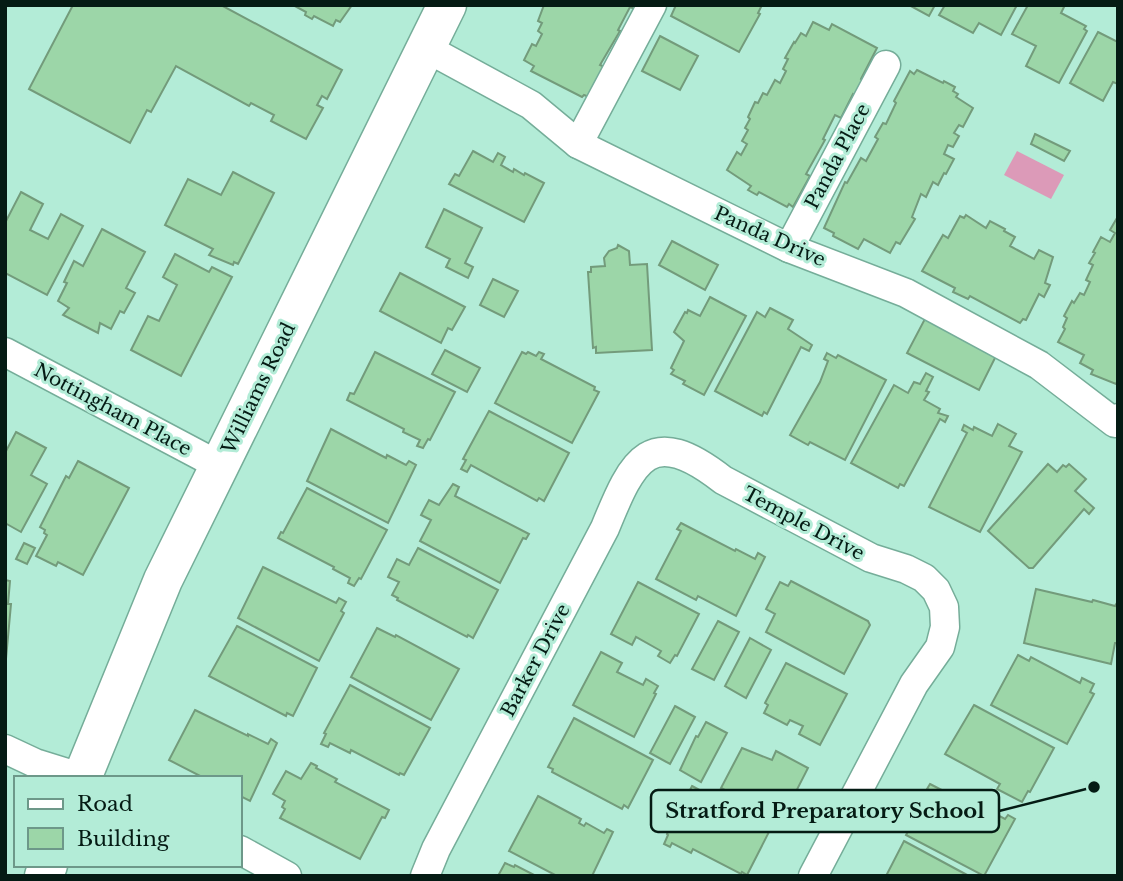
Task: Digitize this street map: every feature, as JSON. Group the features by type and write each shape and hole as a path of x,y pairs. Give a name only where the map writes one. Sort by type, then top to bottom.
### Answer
{"street":[{"name":"Williams Road","path":"84,776 163,580 447,5"},
{"path":"578,144 652,5"},
{"name":"Panda Drive","path":"426,48 531,104 578,144 789,248 906,293 1039,365 1116,420"},
{"name":"Panda Place","path":"789,248 886,65"},
{"name":"Nottingham Place","path":"5,352 220,466"},
{"name":"Temple Drive","path":"655,452 680,453 704,465 723,480 871,558 906,569 923,578 936,590 944,607 946,627 940,647 914,684 813,876"},
{"name":"Barker Drive","path":"425,876 436,849 605,528 621,487 635,466 655,452"},
{"path":"5,749 35,764 76,776"},
{"path":"242,851 287,876"}],"shaded area":[{"path":"1017,151 1064,175 1051,199 1004,175"}],"building":[{"path":"73,5 221,5 342,70 327,99 322,96 317,105 323,108 306,139 271,121 274,115 251,103 249,106 176,66 151,112 147,110 130,143 29,89"},
{"path":"293,5 352,5 340,22 336,20 333,26 314,16 312,19"},
{"path":"544,5 637,5 635,9 630,7 618,30 620,31 600,65 605,67 589,97 582,97 531,71 534,66 524,60 532,44 536,46 542,34 538,31 542,23 538,21"},
{"path":"676,5 762,5 758,13 760,14 739,52 671,16"},
{"path":"909,5 935,5 929,16"},
{"path":"945,5 1017,5 1001,35 979,23 973,33 939,15"},
{"path":"1028,5 1065,5 1061,13 1086,26 1084,29 1087,31 1059,83 1026,66 1036,46 1012,34"},
{"path":"813,22 829,30 832,24 877,48 861,79 864,81 856,96 853,94 841,118 835,115 806,174 810,176 793,207 789,204 787,207 759,192 757,195 748,190 751,186 727,170 737,152 741,155 747,144 742,141 748,130 745,128 755,102 758,103 763,93 767,95 775,80 780,83 786,71 783,69 788,59 785,58 801,33 806,36"},
{"path":"1098,32 1118,42 1118,84 1113,82 1103,101 1070,83"},
{"path":"660,36 698,56 680,90 642,71"},
{"path":"917,70 955,87 953,91 958,94 956,97 973,108 963,127 959,125 954,133 959,136 953,147 948,145 944,154 954,159 946,174 944,173 938,185 933,182 926,197 921,194 912,217 915,219 900,244 896,242 890,253 864,239 858,249 824,228 845,182 847,183 861,158 866,161 878,139 875,137 883,123 886,124 896,103 894,101 910,71 914,74"},
{"path":"1035,134 1070,151 1064,161 1031,144"},
{"path":"473,151 493,162 498,153 505,157 501,165 544,183 524,222 449,184 455,174 459,176"},
{"path":"233,172 274,193 238,264 234,262 233,265 209,255 213,249 165,225 188,179 221,195"},
{"path":"21,192 43,204 30,230 48,239 61,214 83,226 47,295 5,273 5,223"},
{"path":"444,209 482,228 465,263 473,267 468,278 446,267 450,259 426,247"},
{"path":"966,215 986,228 990,221 1005,229 1004,231 1015,237 1010,246 1034,259 1039,250 1053,257 1045,283 1050,285 1044,297 1039,294 1026,320 1023,319 1020,323 970,296 968,299 953,292 955,288 922,271 943,235 948,238 960,216 964,218"},
{"path":"1117,218 1116,384 1091,374 1093,370 1080,363 1084,355 1058,342 1065,329 1063,327 1067,318 1064,316 1072,301 1074,303 1080,293 1084,295 1090,282 1086,280 1093,265 1089,263 1095,253 1093,252 1101,237 1110,242 1115,233 1110,230"},
{"path":"102,229 145,252 126,288 135,293 124,313 120,311 111,329 100,323 98,333 63,315 69,308 58,301 74,261 83,266"},
{"path":"672,241 718,265 705,290 659,265"},
{"path":"618,245 629,251 630,265 647,264 652,350 596,353 596,347 593,348 588,272 591,272 591,267 605,266 604,258"},
{"path":"175,254 209,272 212,267 232,277 181,376 131,350 148,316 159,321 177,285 163,277"},
{"path":"400,273 465,307 452,330 448,328 441,343 380,311"},
{"path":"493,279 518,291 504,317 480,305"},
{"path":"710,297 746,316 704,395 683,384 685,381 671,374 674,370 671,368 684,341 674,332 685,312 688,310 700,316"},
{"path":"770,308 793,320 788,329 812,345 809,351 801,347 767,414 764,412 762,416 715,391 757,312 765,317"},
{"path":"927,315 998,352 979,390 907,353"},
{"path":"445,350 480,368 467,392 432,374"},
{"path":"375,352 455,392 430,440 428,439 423,448 417,446 420,440 403,432 404,429 347,400 350,393 354,394"},
{"path":"522,352 536,356 539,352 544,354 541,359 595,387 594,390 599,392 572,443 495,403"},
{"path":"827,353 836,358 838,355 886,380 845,460 790,435 820,382 828,361 824,359"},
{"path":"926,373 933,377 924,400 940,409 938,413 948,416 945,422 940,419 904,486 900,484 898,488 851,463 894,385 908,393 914,382 920,384"},
{"path":"489,411 569,453 544,501 539,498 537,501 471,465 467,472 461,469 466,460 463,459"},
{"path":"998,424 1016,434 1009,446 1022,452 980,532 929,507 967,433 962,430 964,425 992,436"},
{"path":"331,429 386,458 387,455 406,465 409,461 416,465 388,523 307,481"},
{"path":"16,432 46,448 31,475 47,484 21,532 5,523 5,453"},
{"path":"78,461 129,488 83,575 58,562 56,566 36,556 47,535 40,527 66,476 69,478"},
{"path":"1048,464 1057,472 1063,465 1066,467 1069,464 1086,479 1075,491 1094,508 1089,514 1084,509 1033,568 1029,568 988,531"},
{"path":"453,484 459,487 455,496 529,534 526,539 523,538 500,583 420,541 431,520 421,515 429,500 439,505"},
{"path":"307,488 387,530 361,579 359,578 354,586 348,583 350,578 333,569 334,567 278,538"},
{"path":"681,523 735,551 736,549 755,559 758,553 765,557 736,616 698,596 696,600 656,579 681,531 677,529"},
{"path":"24,543 35,548 27,564 16,559"},
{"path":"418,548 498,590 473,638 392,595 399,582 388,577 397,559 409,565"},
{"path":"263,567 336,603 339,598 346,602 341,611 344,613 319,661 238,618"},
{"path":"5,580 10,581 8,604 11,604 6,659"},
{"path":"791,581 868,621 870,625 844,674 766,632 775,614 766,609 780,582 788,586"},
{"path":"638,582 699,614 677,656 675,655 670,663 658,656 661,651 636,637 632,645 611,634"},
{"path":"1036,589 1115,606 1118,601 1118,643 1115,643 1111,664 1024,643"},
{"path":"718,621 739,632 714,680 692,669"},
{"path":"237,626 317,668 293,716 287,713 286,716 209,676"},
{"path":"377,628 395,637 396,635 459,669 431,720 351,677"},
{"path":"750,638 771,650 746,698 725,686"},
{"path":"601,652 622,663 617,672 643,685 646,679 658,686 634,737 573,705"},
{"path":"1018,655 1029,661 1031,657 1080,683 1082,678 1094,684 1090,692 1094,694 1067,744 991,705"},
{"path":"786,663 847,694 820,745 799,734 803,726 790,720 787,725 764,713 768,705 765,703"},
{"path":"350,685 430,728 404,775 399,775 351,750 350,753 330,743 328,747 321,744 326,734 324,733"},
{"path":"974,705 1054,748 1022,802 997,789 1000,784 945,754"},
{"path":"675,706 695,717 670,764 650,753"},
{"path":"195,710 248,736 268,744 271,739 277,743 250,801 242,797 242,776 200,776 169,760"},
{"path":"574,718 653,760 628,808 624,805 622,809 552,772 553,769 548,767"},
{"path":"706,722 727,733 701,782 680,770 696,736 698,737"},
{"path":"742,748 772,760 776,751 808,768 782,819 721,788"},
{"path":"311,763 337,779 335,782 389,810 385,818 382,817 360,859 280,818 285,809 282,807 285,801 273,794 286,771 301,779"},
{"path":"930,784 984,812 986,809 1005,819 1008,815 1015,819 984,876 906,835 930,790 927,789"},
{"path":"692,786 771,828 747,875 693,849 691,853 672,843 670,847 664,844"},
{"path":"538,796 581,819 579,823 584,826 586,823 604,833 607,829 613,832 592,876 557,876 509,851"},
{"path":"904,841 969,876 886,876"},
{"path":"505,863 514,867 515,865 536,876 498,876"}],"place":[{"name":"Stratford Preparatory School","path":"1094,787"}]}
